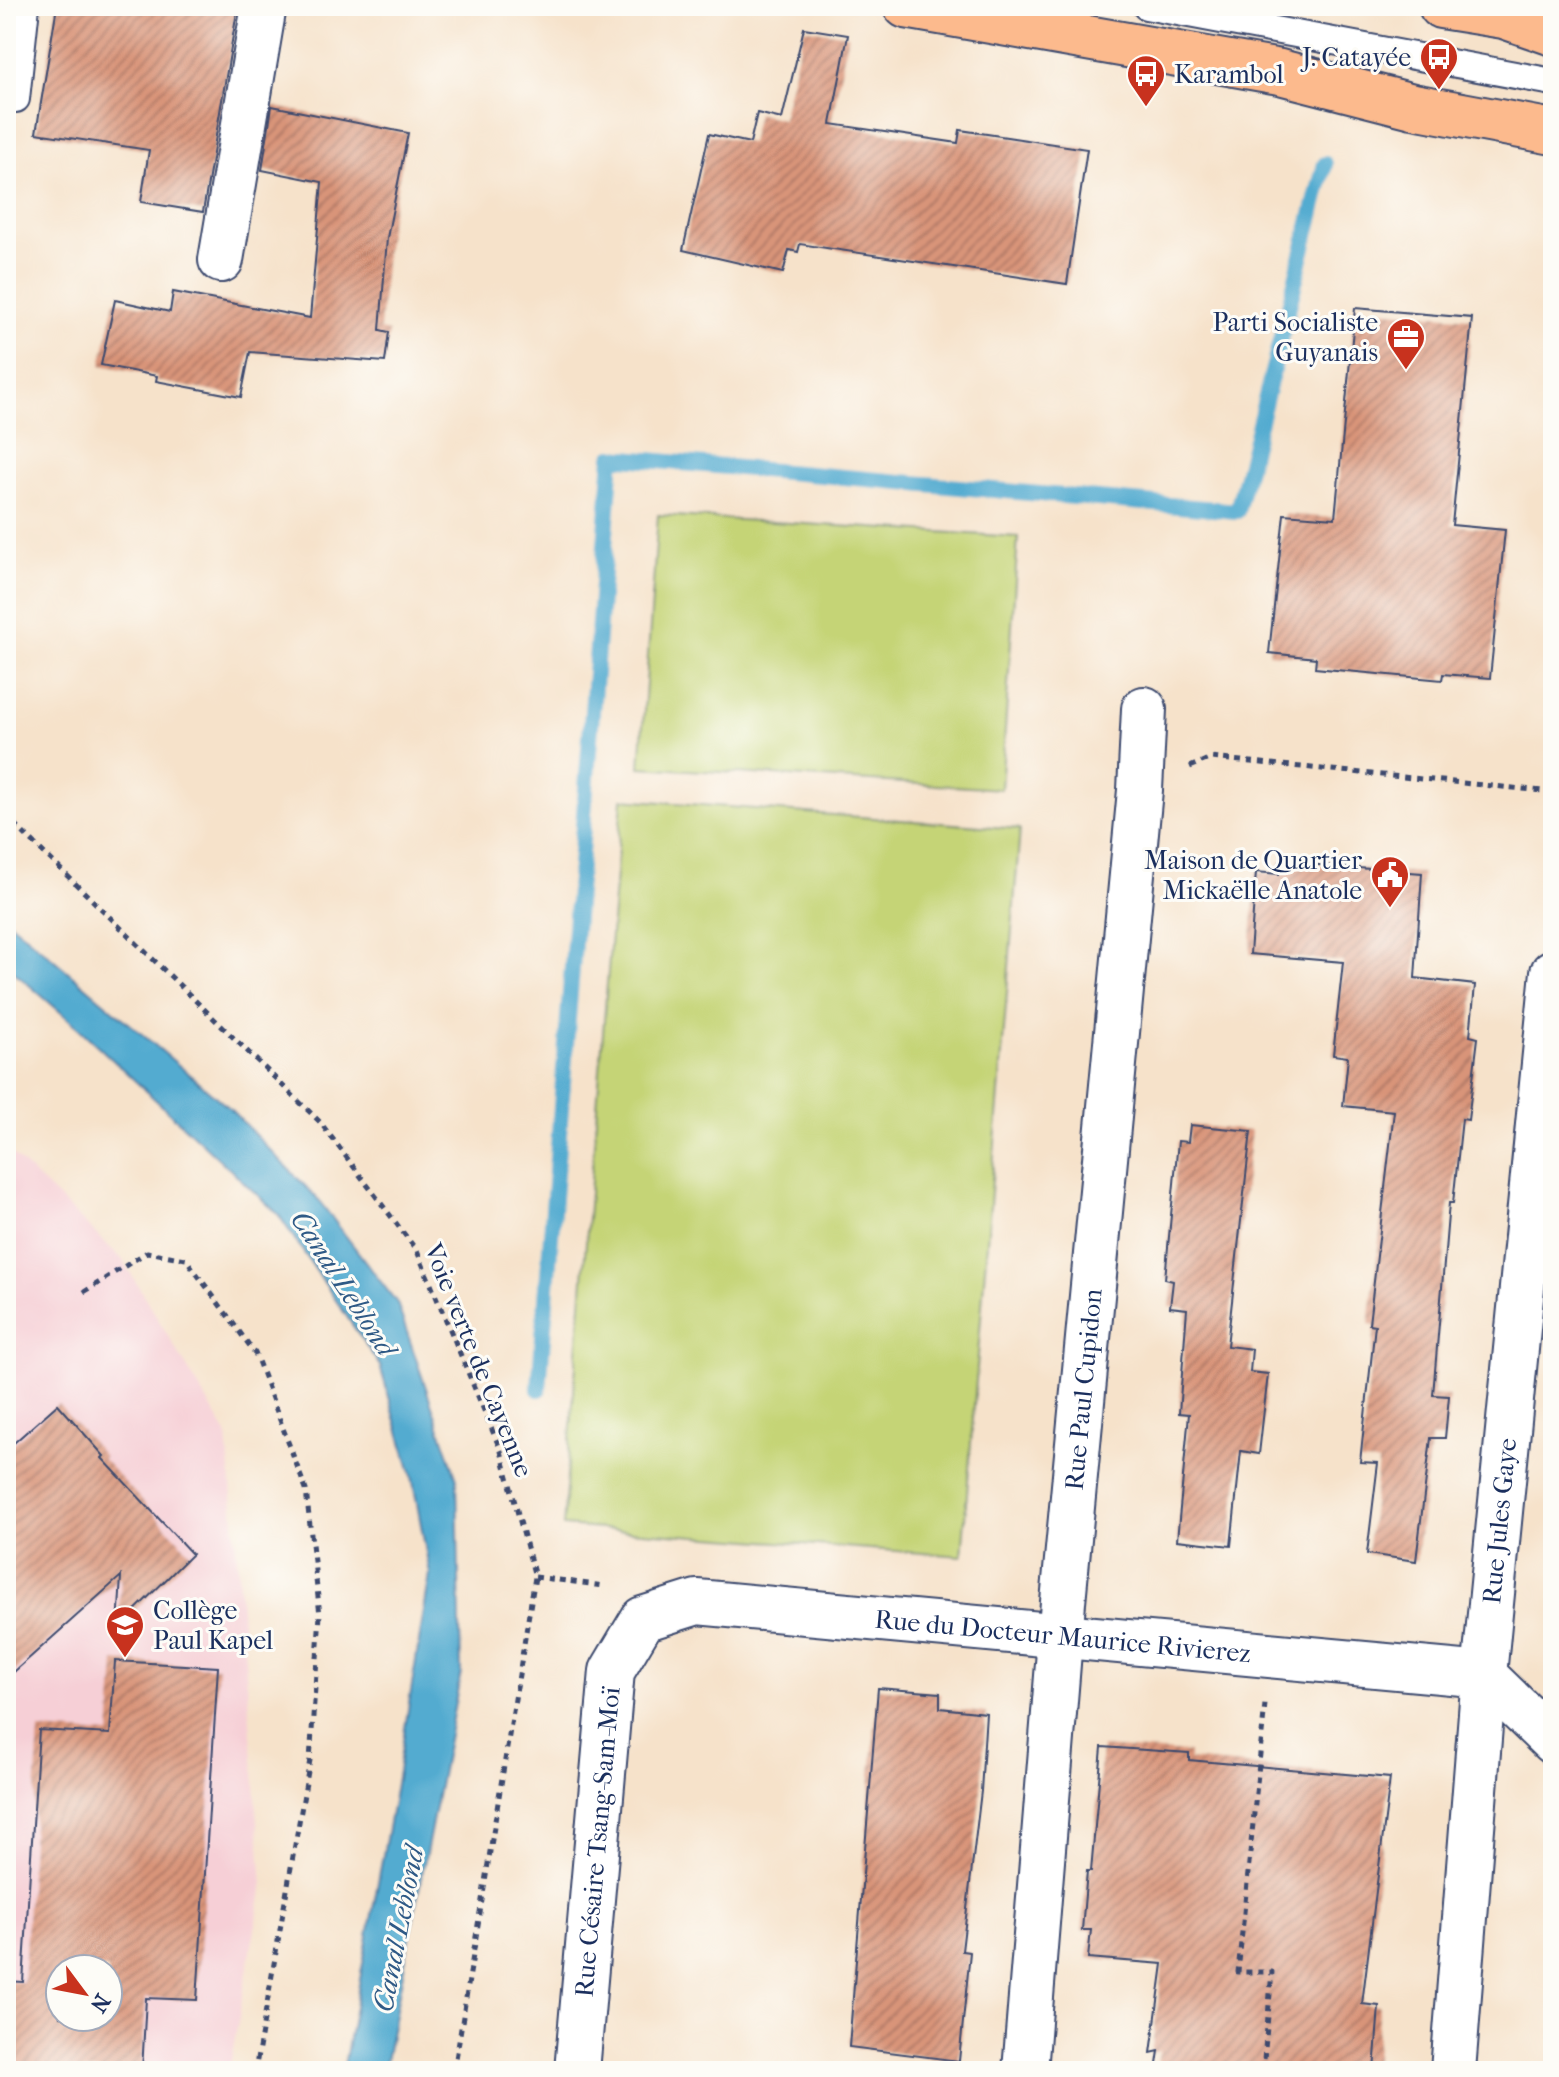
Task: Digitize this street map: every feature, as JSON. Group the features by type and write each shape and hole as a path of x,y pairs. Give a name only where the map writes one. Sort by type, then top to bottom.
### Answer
{"main road":[{"path":"906,6 1280,72 1413,106 1553,132"},
{"path":"1441,6 1504,16 1553,33"}],"street":[{"path":"221,260 264,6"},
{"name":"Rue Paul Cupidon","path":"1025,2071 1140,790 1144,709"},
{"name":"Rue Jules Gaye","path":"1453,2071 1484,1675 1553,972"},
{"name":"Rue du Docteur Maurice Rivierez","path":"643,1619 697,1602 1484,1675"},
{"name":"Rue Césaire Tsang-Sam-Moï","path":"577,2071 612,1671 643,1619"},
{"path":"1484,1675 1553,1742"}],"lane":[{"path":"16,99 26,6"},
{"path":"1146,6 1553,82"}],"path":[{"path":"1140,790 1211,758 1553,792"},
{"name":"Voie verte de Cayenne","path":"6,816 320,1122 417,1251 501,1451 535,1577 454,2071"},
{"path":"84,1292 147,1252 186,1259 255,1353 306,1490 320,1615 310,1760 255,2071"},
{"path":"535,1577 622,1588 643,1619"},
{"path":"1263,2071 1272,1972 1238,1972 1267,1691"}],"shaded area":[{"name":"Collège Paul Kapel","path":"6,1148 122,1259 227,1434 263,1885 229,2071 6,2071"}],"green space":[{"path":"658,515 1018,537 1001,789 640,767"},
{"path":"622,799 1020,829 962,1556 563,1526"}],"water":[{"name":"Canal Leblond","path":"6,919 229,1108 316,1197 397,1303 457,1479 461,1672 384,2071 343,2071 394,1796 430,1574 412,1476 380,1366 278,1214 71,1021 6,965"}],"building":[{"path":"57,6 238,6 203,212 141,202 149,150 36,133"},
{"path":"804,28 848,35 831,124 958,143 960,130 1087,149 1067,284 800,244 798,252 789,250 783,273 683,250 709,134 750,143 757,113 782,119"},
{"path":"272,106 408,133 387,238 380,330 389,332 385,362 250,352 241,397 156,381 157,376 101,365 115,300 170,312 173,292 310,318 322,182 262,170"},
{"path":"1355,308 1472,318 1452,525 1505,530 1490,678 1443,674 1442,680 1315,668 1316,658 1269,653 1284,514 1335,518"},
{"path":"1280,862 1422,873 1415,978 1475,985 1470,1036 1478,1038 1468,1120 1462,1119 1453,1203 1449,1203 1433,1395 1449,1396 1445,1438 1431,1438 1416,1561 1367,1554 1378,1463 1360,1462 1375,1325 1369,1324 1394,1111 1343,1106 1348,1057 1333,1055 1343,962 1250,954 1256,872 1279,874"},
{"path":"1190,1125 1251,1131 1227,1346 1252,1349 1250,1372 1268,1374 1259,1454 1241,1451 1231,1546 1177,1540 1189,1414 1179,1413 1187,1309 1170,1307 1173,1281 1165,1279 1178,1141 1188,1142"},
{"path":"58,1404 104,1456 102,1458 192,1554 118,1627 121,1576 6,1679 6,1450"},
{"path":"115,1661 218,1667 197,2000 146,1998 142,2071 6,2071 6,1981 23,1982 39,1730 110,1734"},
{"path":"878,1688 940,1693 940,1708 986,1713 981,1791 962,1951 970,1952 959,2061 849,2047"},
{"path":"1102,1747 1189,1753 1189,1760 1390,1778 1362,2004 1379,2006 1374,2071 1156,2071 1159,2051 1151,2053 1163,1964 1088,1958 1091,1930 1082,1930 1087,1871 1091,1871"}],"waterway":[{"path":"539,1389 612,457 1237,511 1325,164"}],"place":[{"name":"J. Catayée","path":"1439,91"},
{"name":"Karambol","path":"1146,108"},
{"name":"Parti Socialiste Guyanais","path":"1406,371"},
{"name":"Maison de Quartier Mickaëlle Anatole","path":"1390,909"},
{"name":"Collège Paul Kapel","path":"125,1659"}]}
